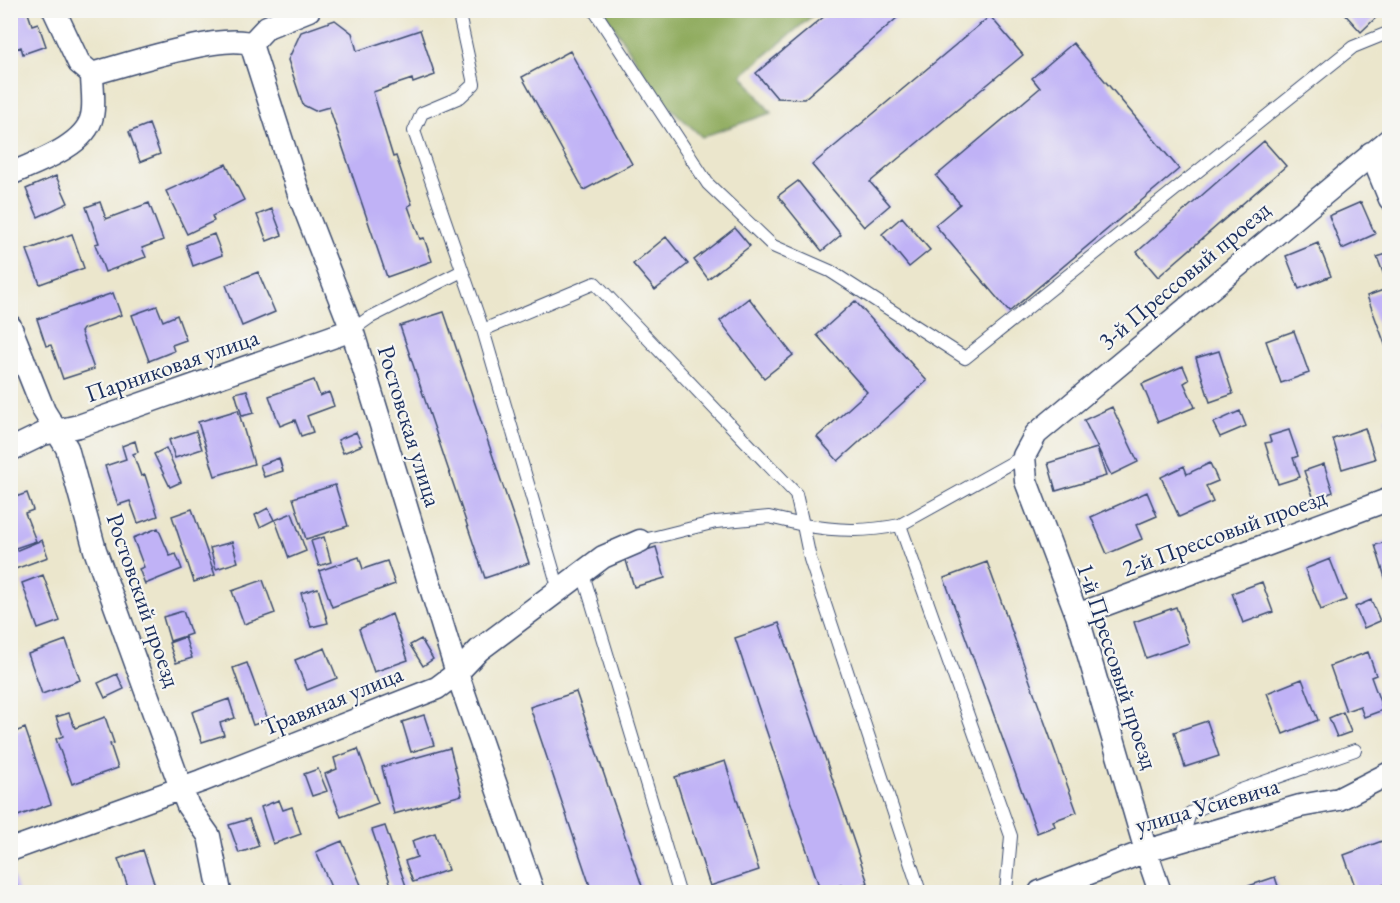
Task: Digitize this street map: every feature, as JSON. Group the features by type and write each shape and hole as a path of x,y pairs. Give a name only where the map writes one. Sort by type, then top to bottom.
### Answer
{"street":[{"path":"10,174 70,146 92,119 92,74 79,63 54,10"},
{"path":"92,74 219,42 243,40 251,44 267,27 309,10"},
{"name":"Ростовская улица","path":"251,44 299,194 352,330 361,365 450,642 457,673 533,892"},
{"name":"3-й Прессовый проезд","path":"1024,456 1036,434 1380,156 1389,140"},
{"path":"1380,156 1389,199"},
{"name":"Ростовский проезд","path":"10,326 44,411 67,448 96,550 181,788 188,806 209,836 220,892"},
{"name":"Парниковая улица","path":"10,450 43,434 58,431 352,330"},
{"name":"1-й Прессовый проезд","path":"1024,456 1026,481 1077,615 1146,850 1161,892"},
{"name":"2-й Прессовый проезд","path":"1077,615 1389,499"},
{"name":"Травяная улица","path":"10,850 181,788 437,688 457,673 479,650 603,557 640,541"},
{"name":"улица Усиевича","path":"1040,892 1146,850 1300,806 1339,799 1389,773"}],"lane":[{"path":"458,10 474,84 460,97 422,113 414,131 483,330 559,590"},
{"path":"594,10 708,184 773,246 830,271 965,358 1353,47 1389,32"},
{"path":"352,330 369,318 462,271"},
{"path":"483,330 595,283 796,494 810,560 920,892"},
{"path":"640,541 716,522 769,517 834,531 873,531 900,525 1024,456"},
{"path":"900,525 1011,836 1006,892"},
{"path":"583,574 679,892"},
{"path":"1182,840 1190,813 1238,791 1355,750"}],"green space":[{"path":"604,11 818,11 742,75 771,113 702,137 661,99"}],"building":[{"path":"10,10 27,10 32,25 38,23 46,46 23,54 21,47 10,51"},
{"path":"207,10 226,10 226,11 209,17"},
{"path":"832,10 906,10 804,99 777,98 756,73"},
{"path":"1341,10 1384,10 1361,32"},
{"path":"990,16 1023,55 870,182 890,205 864,227 812,165"},
{"path":"335,20 352,33 357,51 420,30 435,75 413,83 412,79 373,92 393,157 396,156 412,204 408,206 420,239 424,238 432,261 387,277 329,107 315,111 303,105 288,60 301,32"},
{"path":"1073,43 1179,169 1009,312 935,225 960,204 936,176 1040,88 1032,78"},
{"path":"570,51 632,164 584,190 522,77"},
{"path":"149,124 160,154 140,162 129,132"},
{"path":"1264,141 1286,166 1158,277 1137,252"},
{"path":"226,164 244,200 212,216 214,221 187,234 166,191"},
{"path":"56,176 68,203 38,217 26,189"},
{"path":"798,181 841,235 822,251 778,196"},
{"path":"100,202 106,219 149,203 163,240 142,248 146,257 105,272 95,244 99,243 86,207"},
{"path":"1361,202 1375,234 1342,249 1329,216"},
{"path":"272,209 282,235 267,241 257,215"},
{"path":"902,217 930,250 909,267 882,234"},
{"path":"735,228 750,246 708,279 694,260"},
{"path":"72,234 84,268 40,284 27,250"},
{"path":"214,234 222,255 193,266 186,245"},
{"path":"666,237 688,264 655,290 633,264"},
{"path":"1318,243 1331,276 1299,289 1286,256"},
{"path":"1390,253 1389,355 1367,296 1389,288 1377,257"},
{"path":"258,272 275,312 242,326 226,285"},
{"path":"113,293 121,315 83,329 81,332 94,369 63,379 51,345 46,346 37,319"},
{"path":"749,298 793,355 764,378 720,321"},
{"path":"855,301 927,381 838,461 817,437 867,392 817,335"},
{"path":"157,306 163,321 177,315 186,340 172,345 174,351 149,361 132,315"},
{"path":"444,312 529,563 485,578 400,326"},
{"path":"1294,331 1309,373 1281,383 1266,341"},
{"path":"1219,351 1233,394 1210,402 1196,358"},
{"path":"1183,366 1189,380 1184,383 1195,407 1158,422 1142,384"},
{"path":"314,380 320,396 329,392 334,406 307,416 313,432 301,436 295,420 280,426 269,396"},
{"path":"247,390 254,413 242,416 235,393"},
{"path":"1112,407 1138,462 1111,475 1084,420"},
{"path":"238,410 254,464 215,476 198,422"},
{"path":"1240,411 1246,426 1220,437 1213,423"},
{"path":"1390,416 1390,431 1389,431 1385,418"},
{"path":"1365,428 1375,459 1342,469 1333,439"},
{"path":"1289,430 1298,456 1293,458 1300,477 1278,484 1265,443 1271,442 1269,436"},
{"path":"196,431 202,449 175,458 169,440"},
{"path":"356,432 362,445 343,453 338,440"},
{"path":"135,441 138,452 133,454 141,476 145,475 158,516 138,523 130,501 118,505 105,466 126,459 122,446"},
{"path":"166,448 181,482 170,487 154,454"},
{"path":"1097,448 1106,476 1056,491 1048,463"},
{"path":"279,458 283,471 264,477 260,465"},
{"path":"1210,463 1218,481 1206,486 1213,502 1179,517 1161,477 1184,466 1187,474"},
{"path":"1324,464 1333,492 1314,499 1304,471"},
{"path":"335,485 348,526 306,539 293,498"},
{"path":"1147,492 1157,516 1136,525 1142,539 1107,554 1091,517"},
{"path":"27,493 33,510 25,513 36,541 10,550 10,499"},
{"path":"268,508 274,520 260,527 255,515"},
{"path":"192,509 215,575 194,582 172,516"},
{"path":"292,513 306,551 289,558 275,520"},
{"path":"158,528 170,556 176,554 182,569 145,584 139,569 144,567 133,538"},
{"path":"324,537 331,562 319,566 311,541"},
{"path":"42,540 48,557 10,571 10,553"},
{"path":"1390,541 1390,583 1387,584 1375,545"},
{"path":"232,542 238,562 216,569 210,548"},
{"path":"656,547 665,578 634,587 625,557"},
{"path":"359,557 363,569 387,561 395,584 332,607 319,571"},
{"path":"1330,559 1346,600 1321,610 1305,569"},
{"path":"987,562 1077,812 1053,821 1055,826 1037,833 944,578"},
{"path":"43,575 60,621 38,629 22,583"},
{"path":"263,580 275,613 244,624 232,591"},
{"path":"1262,582 1273,612 1243,623 1232,593"},
{"path":"318,588 328,623 311,627 301,593"},
{"path":"1371,600 1380,621 1364,628 1355,607"},
{"path":"1176,607 1189,643 1146,658 1134,622"},
{"path":"183,611 191,634 170,641 163,617"},
{"path":"392,614 408,660 374,672 359,629"},
{"path":"779,623 868,883 844,891 841,885 821,892 735,638"},
{"path":"185,637 192,658 176,663 169,643"},
{"path":"421,639 433,659 423,666 410,645"},
{"path":"66,640 80,680 42,694 28,654"},
{"path":"325,648 337,678 307,690 295,660"},
{"path":"1368,652 1376,675 1371,677 1383,710 1364,717 1360,706 1346,711 1330,666"},
{"path":"247,663 268,720 253,725 233,668"},
{"path":"117,674 124,689 105,698 98,683"},
{"path":"1302,679 1318,720 1283,734 1267,693"},
{"path":"576,692 644,892 592,892 530,707"},
{"path":"229,699 235,718 220,723 224,735 202,742 192,712"},
{"path":"1343,712 1351,732 1337,737 1329,718"},
{"path":"69,713 75,728 105,717 114,743 110,744 118,768 72,784 56,739 63,736 56,717"},
{"path":"424,715 434,745 411,752 402,722"},
{"path":"1207,721 1219,756 1185,767 1174,732"},
{"path":"25,728 51,804 15,817 10,803 10,734"},
{"path":"450,748 462,795 394,814 382,767"},
{"path":"358,749 378,803 341,817 325,774 337,769 334,758"},
{"path":"725,761 759,870 710,886 675,777"},
{"path":"318,769 327,791 312,796 304,774"},
{"path":"279,800 283,810 292,807 301,834 273,844 261,807"},
{"path":"249,819 259,846 239,853 229,825"},
{"path":"385,826 406,886 393,891 372,830"},
{"path":"435,833 448,870 413,882 405,861 417,857 412,841"},
{"path":"342,841 364,892 333,892 316,852"},
{"path":"1382,841 1390,862 1390,883 1357,892 1344,855"},
{"path":"143,850 157,892 130,892 118,859"},
{"path":"11,870 19,892 10,892"},
{"path":"1275,877 1280,892 1231,892"}]}
